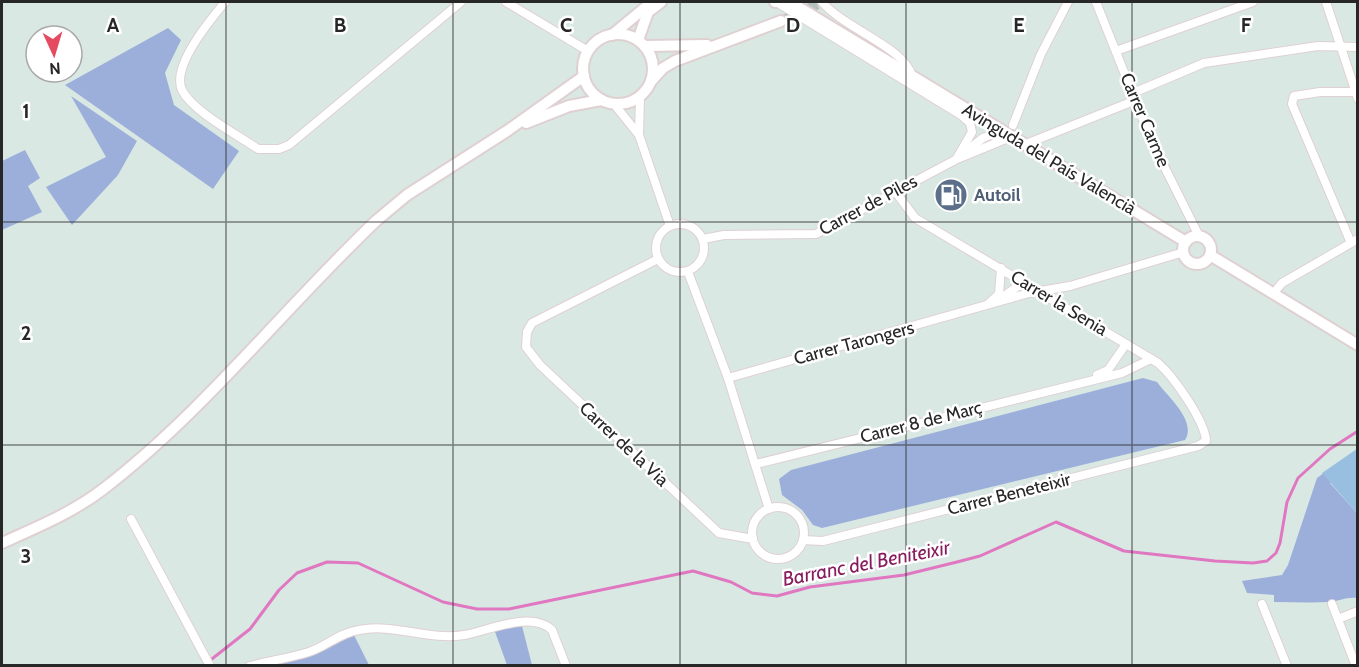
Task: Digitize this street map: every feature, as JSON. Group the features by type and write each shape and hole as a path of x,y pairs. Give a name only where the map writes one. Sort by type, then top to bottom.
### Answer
{"street":[{"path":"225,2 204,29 187,58 180,73 182,89 190,101 258,149 279,149 289,145 461,2"},
{"path":"506,2 588,51"},
{"path":"651,81 653,63 641,43 648,12 661,2"},
{"name":"Avinguda del País Valencià","path":"779,2 967,120 972,132 957,159"},
{"name":"Avinguda del País Valencià","path":"790,2 1026,144 1185,247"},
{"name":"Avinguda del País Valencià","path":"822,2 836,18 898,55 910,67 912,76"},
{"path":"1013,125 1041,54 1068,2"},
{"name":"Carrer Carme","path":"1096,2 1162,162 1199,236"},
{"path":"1116,51 1253,2"},
{"path":"1273,294 1282,282 1354,241 1292,104 1294,96 1356,94 1338,45 1326,2"},
{"path":"612,35 648,3"},
{"path":"816,17 822,30"},
{"path":"722,44 685,47 641,43 625,35 612,35 598,40 588,51 584,59 584,76 590,90 601,100 614,104 628,103 639,97 663,68 675,61 722,44 781,21"},
{"path":"1026,144 1134,97 1204,63 1318,46 1358,47"},
{"path":"2,543 64,514 100,492 195,407 377,220 407,195 507,132 584,76"},
{"path":"639,97 639,135 670,226"},
{"path":"507,132 568,106 601,100"},
{"path":"614,104 639,135"},
{"name":"Carrer de Piles","path":"957,159 983,138 1002,130"},
{"name":"Carrer de Piles","path":"703,238 724,235 816,234 957,159 1013,136"},
{"name":"Carrer la Senia","path":"895,191 915,218 1042,292 1165,369 1206,433"},
{"path":"670,226 689,226 703,238 704,255 700,263 688,272 670,271 658,259 656,243 664,230 670,226"},
{"path":"1199,236 1210,243 1210,255 1205,261 1197,264 1188,260 1185,247 1199,236"},
{"name":"Carrer Tarongers","path":"728,378 1029,293 1070,286 1185,247"},
{"path":"1210,255 1358,345"},
{"name":"Carrer de la Via","path":"658,259 532,323 527,332 526,347 534,360 719,533 753,539"},
{"path":"981,308 999,294 1001,268"},
{"path":"688,272 728,378 769,509"},
{"name":"Carrer Tarongers","path":"981,308 1007,295 1024,282"},
{"name":"Carrer 8 de Març","path":"1085,381 1108,370 1126,344"},
{"name":"Carrer 8 de Març","path":"756,464 1122,373 1151,359"},
{"name":"Carrer Beneteixir","path":"803,540 823,541 1198,446 1206,441 1206,433"},
{"path":"785,508 798,517 804,532 803,540 795,553 789,557 774,559 760,552 753,539 752,532 757,518 769,509 785,508"},
{"path":"130,519 210,666"},
{"path":"1262,604 1287,666"},
{"path":"1332,604 1356,666"},
{"path":"1338,619 1358,611"},
{"path":"250,666 310,652 341,634 361,629 443,636 465,635 500,624 537,622 552,630 566,666"}],"shaded area":[{"path":"168,28 181,40 165,73 174,105 239,151 213,189 65,85 84,84 84,74"},
{"path":"71,96 137,141 118,175 72,225 46,187 106,157"},
{"path":"25,150 40,178 28,186 42,212 2,230 2,161"},
{"path":"1143,378 1157,382 1180,410 1187,425 1188,433 1185,440 822,528 813,525 802,510 782,495 779,479 791,470"},
{"path":"1357,449 1330,483 1357,513 1357,598 1329,602 1274,602 1274,595 1247,593 1242,581 1282,575 1288,565 1317,478"},
{"path":"1357,449 1357,513 1322,473"},
{"path":"522,626 532,665 507,665 494,629"},
{"path":"354,635 369,665 268,666 320,652"}],"waterway":[{"name":"Barranc del Beniteixir","path":"203,666 250,629 279,590 297,573 327,562 358,563 443,602 477,609 509,609 693,571 731,582 752,593 777,596 810,587 904,575 980,556 1056,522 1124,551 1215,561 1253,563 1267,561 1276,553 1280,543 1287,502 1298,478 1330,449 1358,431"}],"tunnel":[{"path":"781,21 823,2"}],"place":[{"name":"Autoil","path":"951,195"}]}
